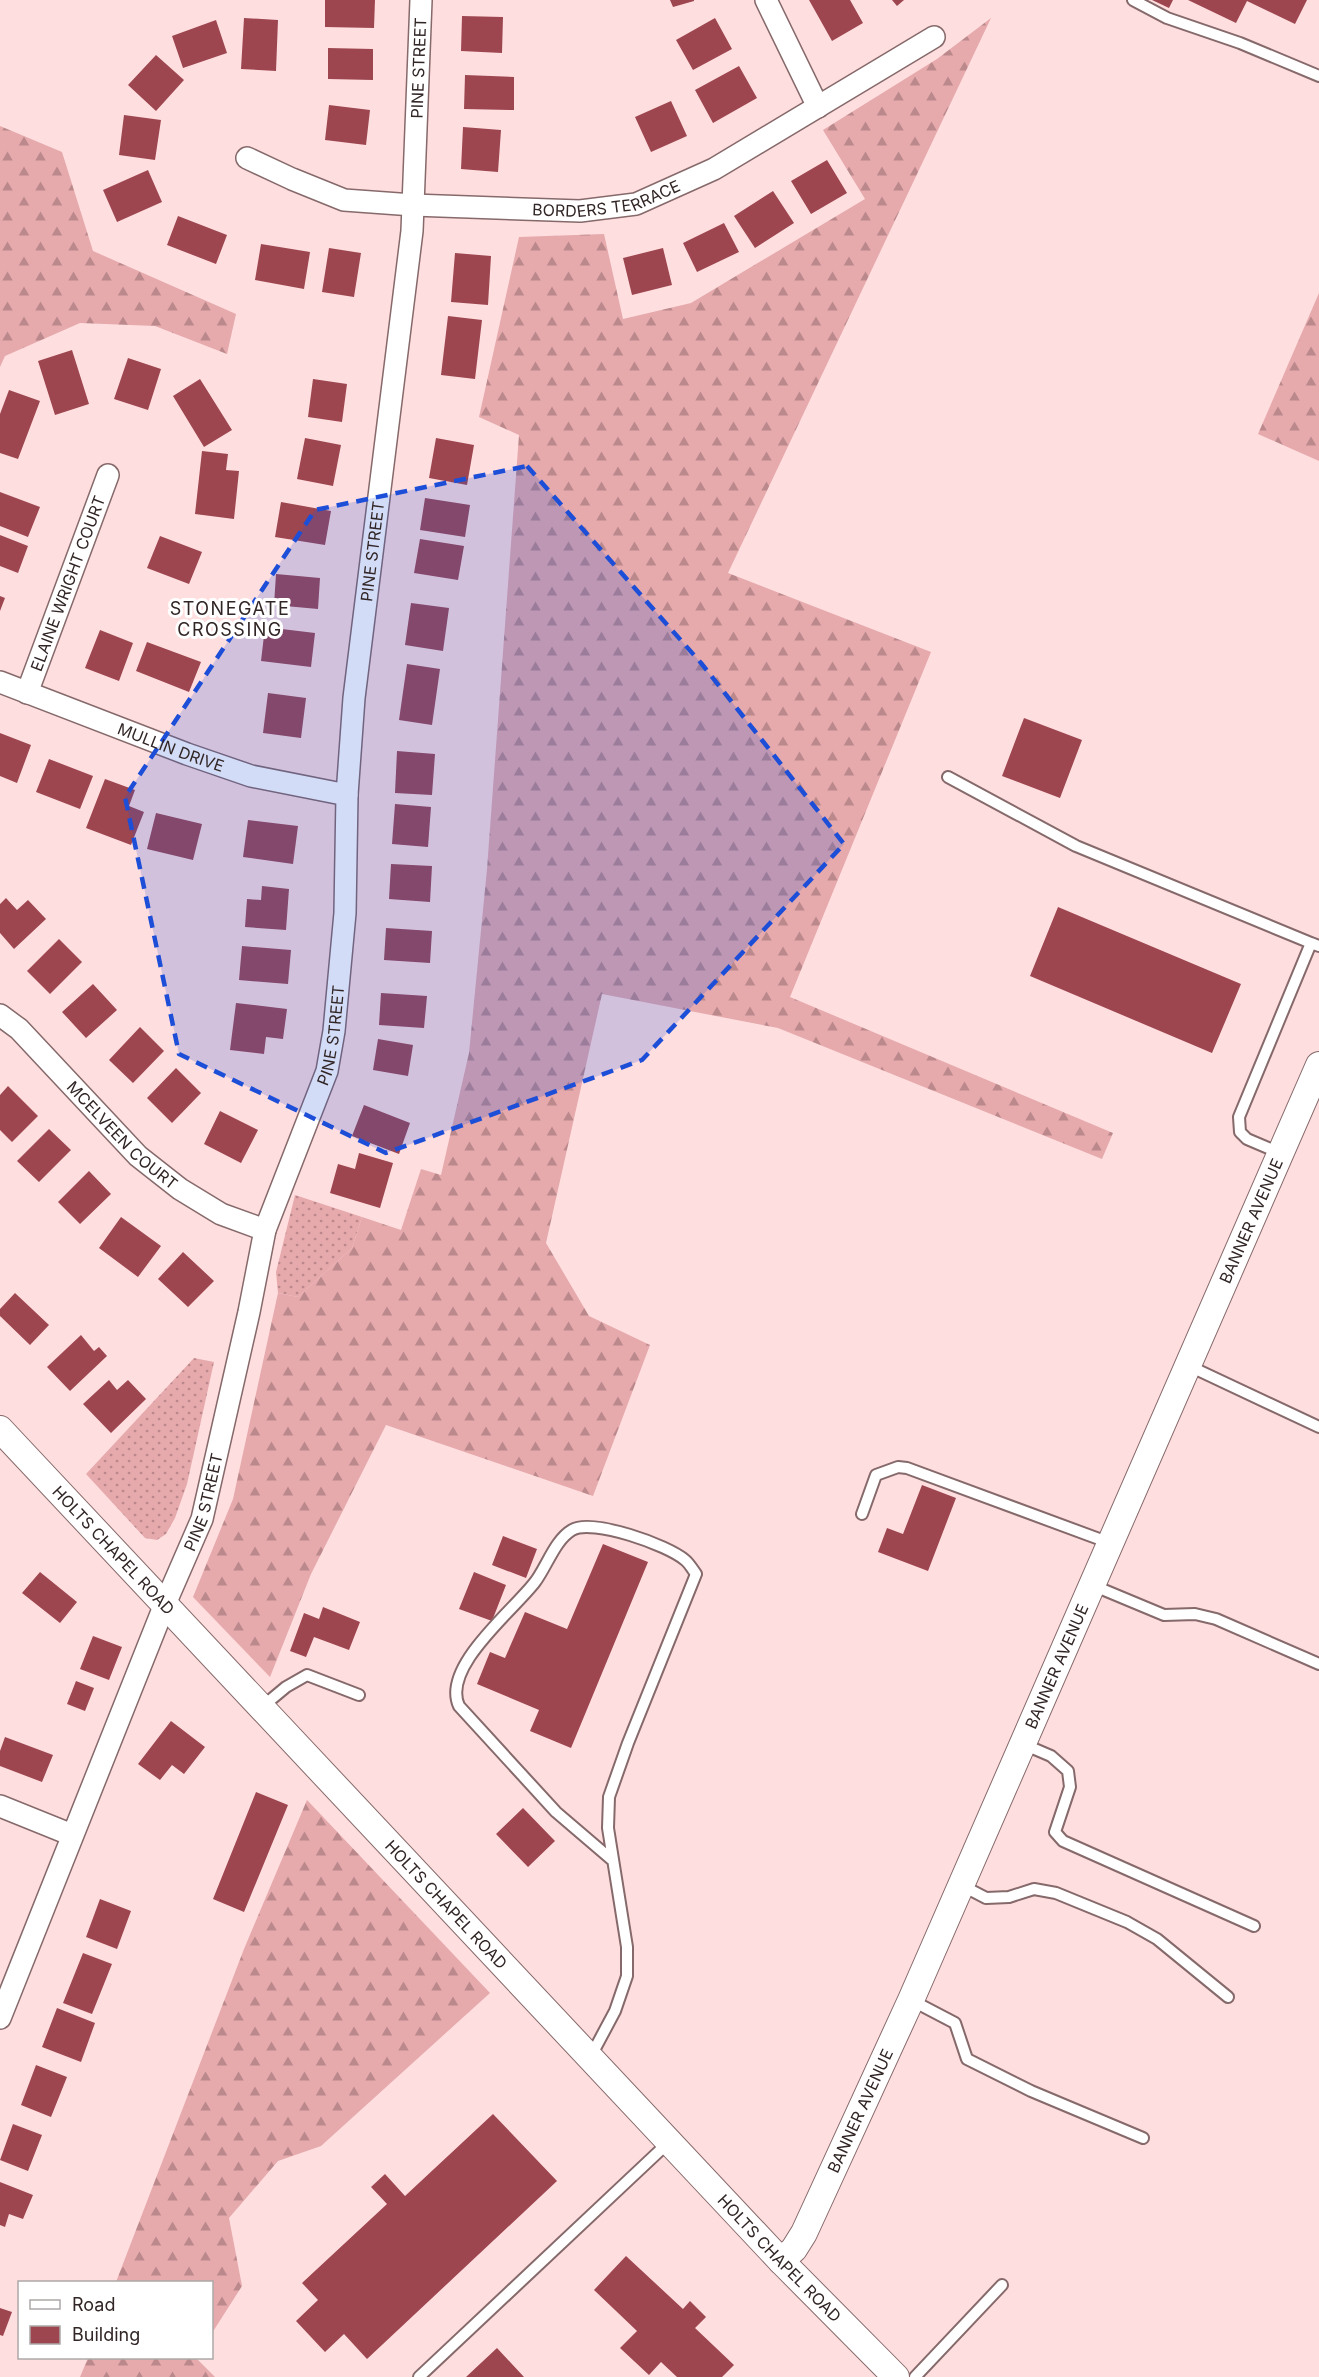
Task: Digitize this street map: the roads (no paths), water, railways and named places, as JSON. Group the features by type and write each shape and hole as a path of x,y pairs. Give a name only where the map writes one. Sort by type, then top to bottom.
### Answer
{"street":[{"name":"PINE STREET","path":"0,2018 165,1604 202,1519 245,1334 265,1230 327,1071 334,1031 345,913 347,795 354,698 410,243 421,0"},
{"path":"766,0 818,107"},
{"name":"BORDERS TERRACE","path":"247,158 344,200 580,211 636,204 714,170 934,37"},
{"name":"ELAINE WRIGHT COURT","path":"27,693 108,475"},
{"name":"MULLIN DRIVE","path":"0,682 187,754 251,776 347,795"},
{"name":"MCELVEEN COURT","path":"0,1016 19,1029 138,1156 180,1189 220,1214 265,1230"},
{"name":"BANNER AVENUE","path":"781,2261 794,2249 804,2233 911,2000 1319,1065"},
{"name":"HOLTS CHAPEL ROAD","path":"0,1429 781,2261 896,2377"},
{"path":"0,1806 72,1835"}],"lane":[{"path":"1133,0 1167,18 1319,76"},
{"path":"948,777 1076,846 1315,945 1239,1117 1240,1132 1247,1139 1280,1153"},
{"path":"1187,1365 1319,1427"},
{"path":"862,1514 876,1475 898,1467 907,1468 1110,1544"},
{"path":"591,2057 615,2011 627,1976 627,1947 611,1859 609,1797 615,1776 696,1574 685,1559 642,1538 598,1527 574,1528 564,1537 535,1582 484,1638 458,1680 456,1698 459,1706 556,1812 611,1859"},
{"path":"1092,1585 1164,1615 1195,1614 1216,1619 1319,1664"},
{"path":"262,1707 286,1687 307,1675 359,1695"},
{"path":"1023,1743 1051,1756 1068,1771 1070,1787 1055,1832 1063,1841 1254,1926"},
{"path":"961,1885 986,1898 1009,1897 1034,1889 1056,1893 1127,1922 1157,1939 1228,1997"},
{"path":"911,2000 955,2024 967,2059 1031,2091 1143,2138"},
{"path":"419,2377 670,2141"},
{"path":"915,2377 1002,2285"}],"district":[{"name":"STONEGATE CROSSING","path":"230,618"}]}
